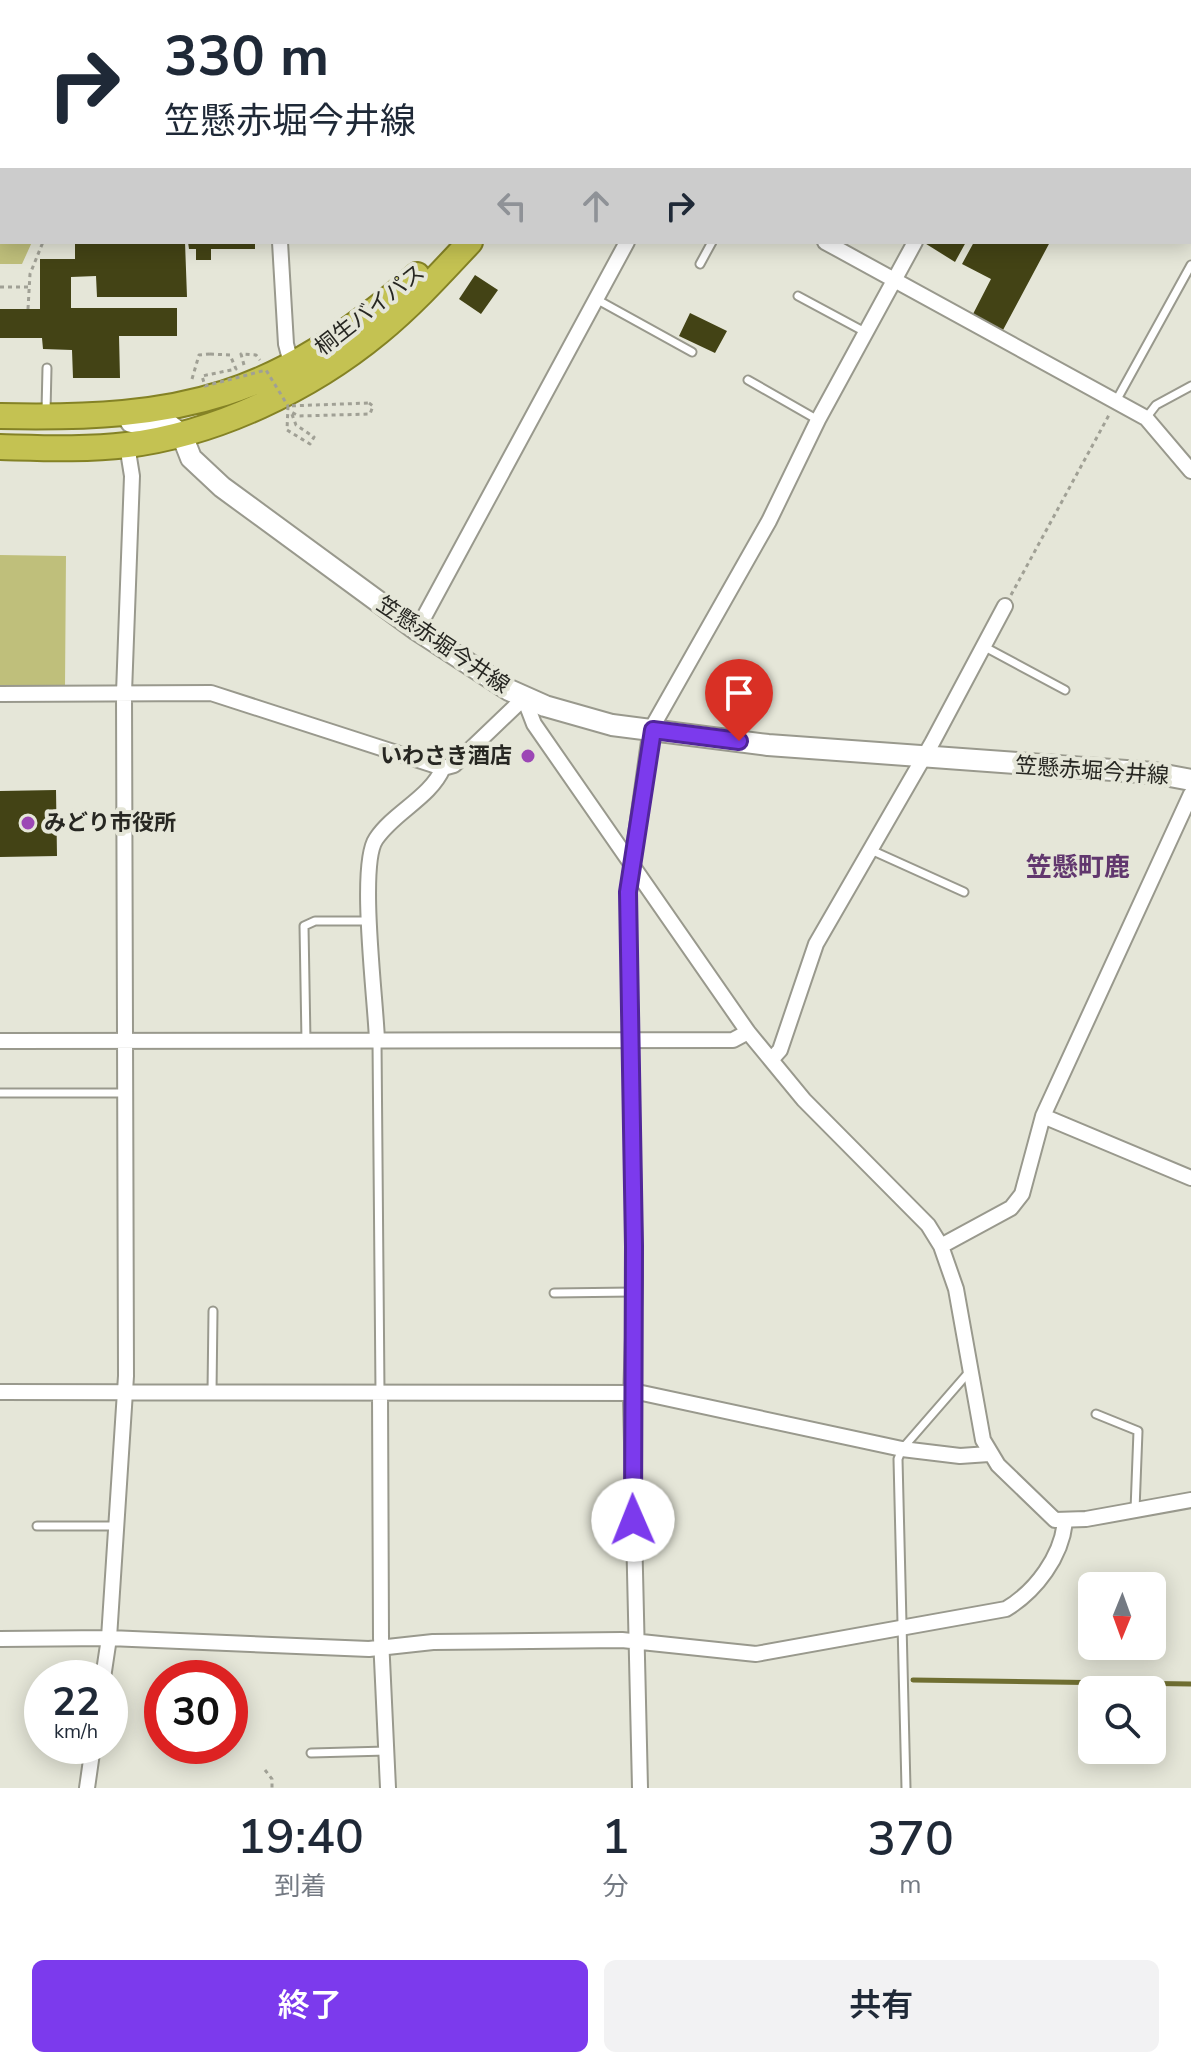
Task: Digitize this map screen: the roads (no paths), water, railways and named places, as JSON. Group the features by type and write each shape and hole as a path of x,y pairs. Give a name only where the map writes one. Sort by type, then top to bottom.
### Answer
{"highway":[{"name":"桐生バイパス","path":"0,416 144,413 199,393 292,367 361,322 453,244"},
{"name":"桐生バイパス","path":"0,447 127,445 182,435 270,399 381,331 468,244"}],"main road":[{"path":"0,424 86,425 154,420 170,424 182,435 199,393"},
{"name":"笠懸赤堀今井線","path":"182,435 191,458 222,487 417,630 524,698 589,719 653,730 922,759 1154,773 1191,780"}],"street":[{"path":"280,244 286,344 292,367"},
{"path":"417,630 626,244"},
{"path":"829,244 1146,418 1158,427 1191,471"},
{"path":"640,1788 632,1392 630,865 653,730 769,521 818,420 914,244"},
{"path":"106,1660 125,1392 124,693 132,476 127,445"},
{"path":"771,1060 780,1050 816,944 1005,606"},
{"path":"0,694 211,693 443,768 454,765 524,698 534,724 748,1032 820,1117 915,1210 941,1246 956,1289 978,1426 989,1454 1049,1516 1065,1521 1191,1500"},
{"path":"377,1041 370,921 373,843 437,780 443,768"},
{"path":"941,1246 1015,1204 1022,1194 1043,1116 1191,794"},
{"path":"0,1041 733,1040 748,1032"},
{"path":"1043,1116 1191,1178"},
{"path":"0,1392 632,1392 665,1396 902,1449 960,1456 989,1454"},
{"path":"380,1392 382,1648 388,1788"},
{"path":"0,1639 109,1638 382,1648 433,1642 635,1641 756,1654 992,1614 1020,1600 1031,1590 1064,1535 1065,1521"},
{"path":"87,1788 90,1764"}],"lane":[{"path":"700,264 711,244"},
{"path":"1116,401 1191,265"},
{"path":"798,296 865,332"},
{"path":"596,299 692,352"},
{"path":"46,417 47,368"},
{"path":"748,380 818,420"},
{"path":"1146,418 1156,405 1191,386"},
{"path":"983,646 1065,690"},
{"path":"870,849 964,892"},
{"path":"306,1041 304,926 315,921 370,921"},
{"path":"377,1041 380,1392"},
{"path":"0,1093 125,1093"},
{"path":"554,1293 633,1292"},
{"path":"212,1392 213,1311"},
{"path":"906,1788 898,1459 902,1449 969,1372"},
{"path":"1096,1414 1138,1431 1135,1510"},
{"path":"37,1526 116,1526"},
{"path":"311,1753 387,1751"}],"waterway":[{"path":"913,1680 1191,1684"}],"place":[{"name":"いわさき酒店","path":"528,756"},
{"name":"みどり市役所","path":"28,823"}],"district":[{"name":"笠懸町鹿","path":"1078,867"}]}
